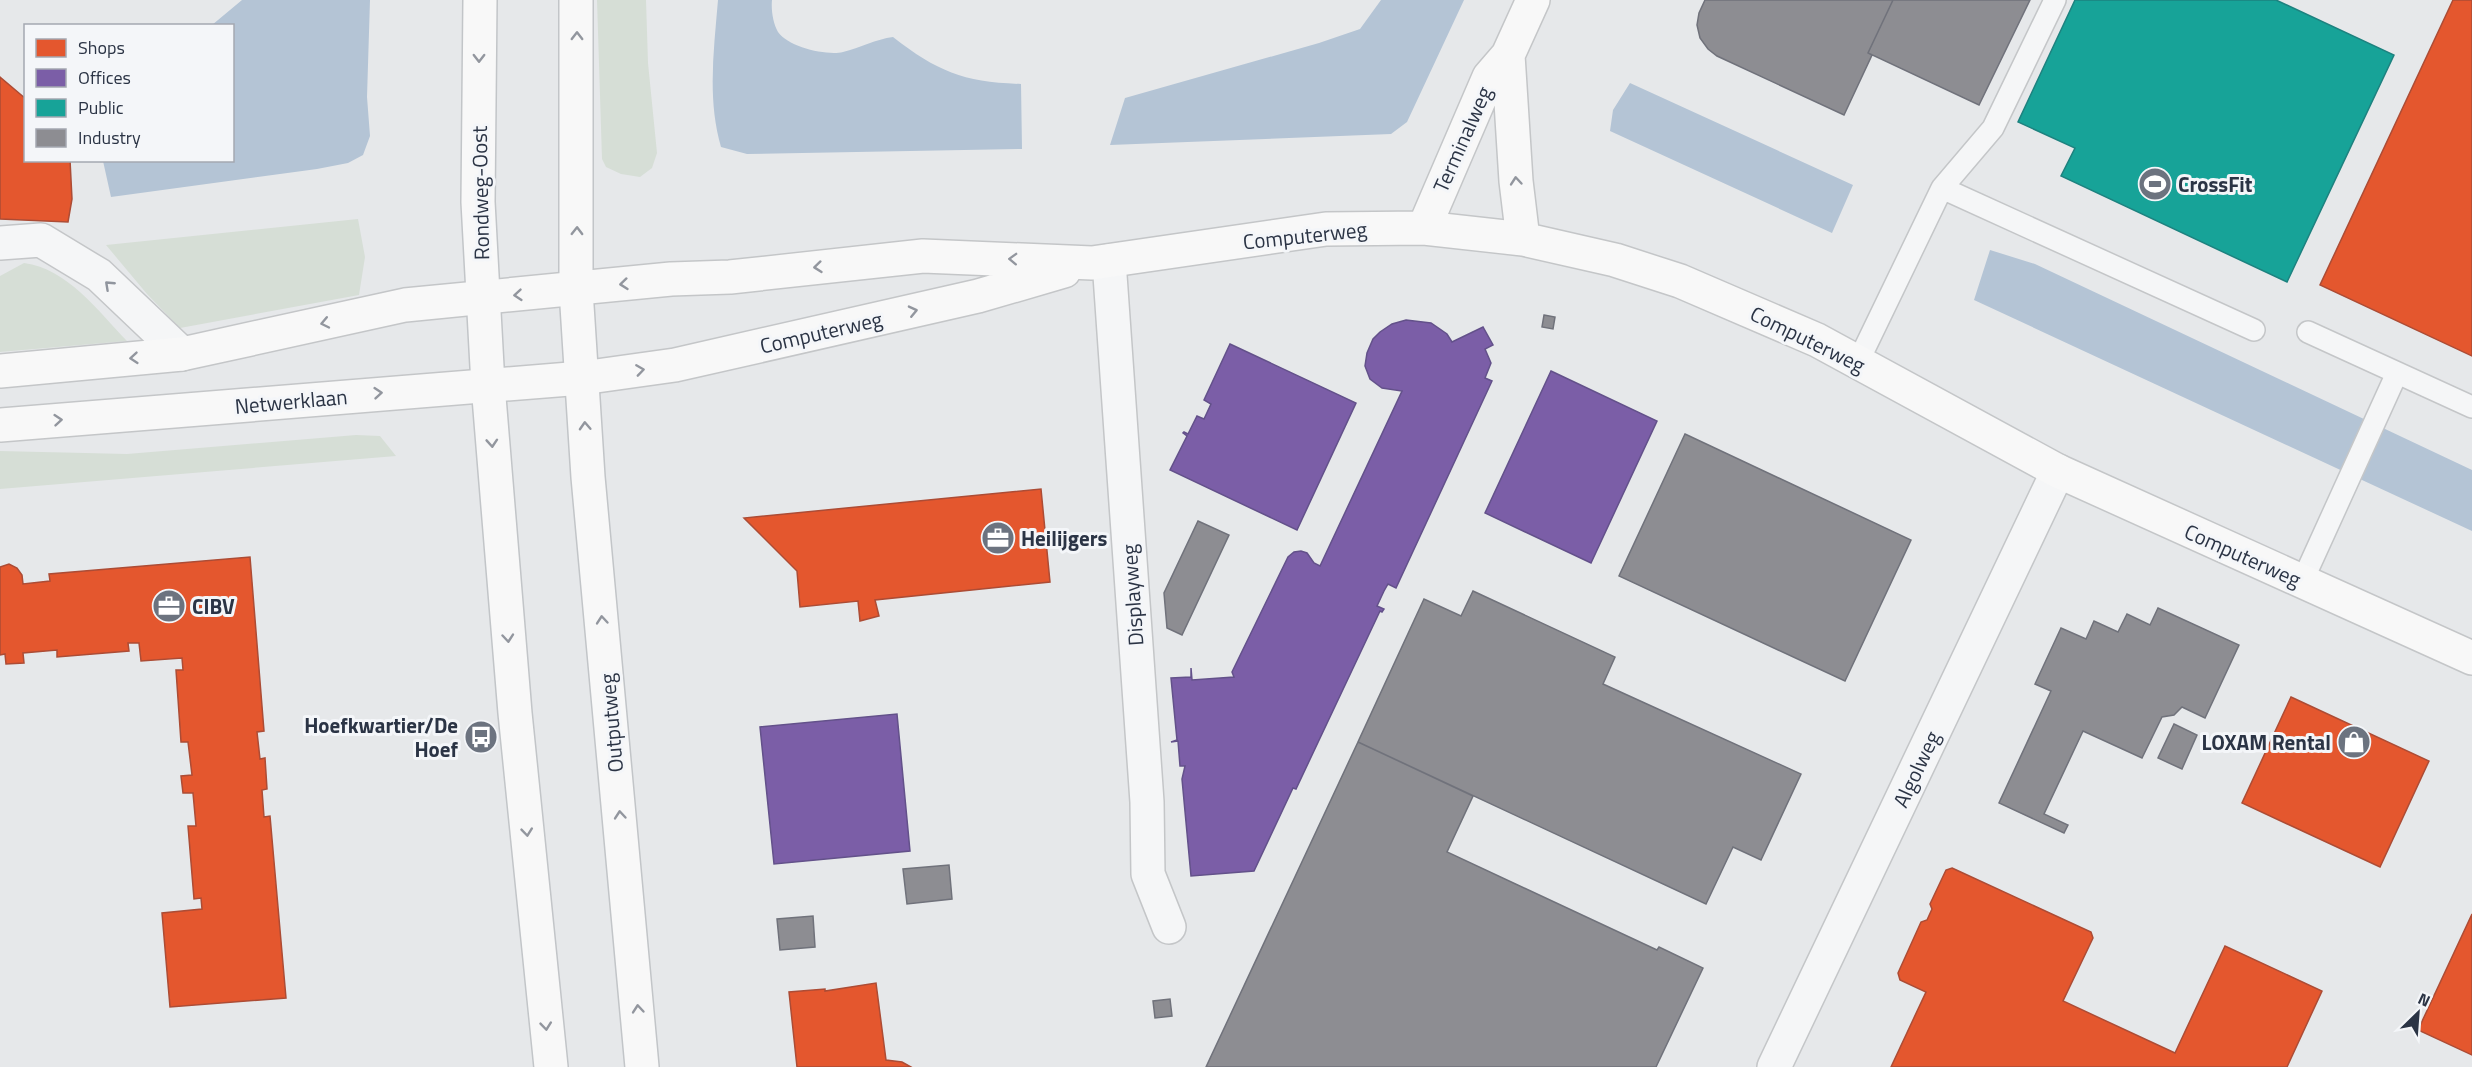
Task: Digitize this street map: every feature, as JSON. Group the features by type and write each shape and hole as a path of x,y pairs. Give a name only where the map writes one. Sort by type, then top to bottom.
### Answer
{"street":[{"name":"Rondweg-Oost","path":"480,0 478,202 488,385"},
{"path":"576,0 576,290 582,378"},
{"name":"Terminalweg","path":"1424,228 1489,77 1508,54 1533,0"},
{"name":"Terminalweg","path":"1508,54 1516,181 1523,239"},
{"name":"Computerweg","path":"582,378 675,365 978,296 1100,262 1326,229 1424,228 1523,239 1615,260 1680,281 1817,340 2058,471 2472,658"},
{"path":"0,243 41,240 99,275 182,354"},
{"name":"Computerweg","path":"576,290 671,279 730,277 923,256 1100,262"},
{"name":"Displayweg","path":"1100,262 1147,802 1148,874 1169,927"},
{"path":"0,371 182,354 405,305 576,290"},
{"name":"Netwerklaan","path":"0,424 582,378"},
{"name":"Outputweg","path":"582,378 588,477 642,1067"},
{"path":"488,385 515,713 551,1067"},
{"name":"Algolweg","path":"1774,1067 2058,471"}],"lane":[{"path":"1858,362 1942,188 1993,128 2055,0"},
{"path":"1942,188 2254,330"},
{"path":"2308,332 2472,407"},
{"path":"2302,582 2397,373"}],"shaded area":[{"path":"597,0 646,0 648,63 657,153 652,168 640,177 621,174 606,167 602,159"},
{"path":"358,219 365,257 359,295 180,328 147,294 106,245"},
{"path":"24,263 40,267 68,282 127,341 0,352 0,276"},
{"path":"356,435 380,436 396,456 0,489 0,451 127,454"}],"water":[{"path":"242,0 370,0 367,97 370,136 363,155 348,163 317,169 111,197 103,162 234,162 234,24 213,24"},
{"path":"718,0 772,0 773,16 778,32 790,42 808,49 836,53 893,37 924,59 953,73 983,81 1021,84 1022,149 747,154 721,147 713,92"},
{"path":"1381,0 1464,0 1407,122 1391,134 1110,145 1125,98 1319,43 1360,29"},
{"path":"1630,83 1853,185 1832,233 1610,131 1613,110"},
{"path":"1990,250 2035,264 2472,470 2472,531 1974,300"}],"building: Shops":[{"path":"2453,0 2472,0 2472,356 2320,285"},
{"path":"0,77 24,97 24,162 70,162 72,199 68,222 0,219"},
{"path":"1041,489 1050,582 875,600 879,616 860,621 858,601 800,607 797,571 744,518"},
{"path":"250,557 264,731 257,732 260,759 265,758 267,789 262,790 264,817 270,816 286,998 170,1007 162,913 202,909 201,898 194,899 188,826 196,826 193,793 183,793 181,776 192,775 188,742 181,742 176,670 183,670 182,658 141,661 139,643 128,643 129,651 57,657 57,650 23,653 24,663 6,664 5,654 0,655 0,567 9,564 17,568 22,575 23,584 50,581 49,574"},
{"path":"2291,697 2429,761 2380,867 2242,803"},
{"path":"1952,868 2091,932 2093,938 2063,1001 2175,1053 2225,946 2322,991 2287,1067 1891,1067 1926,992 1900,980 1898,973 1921,922 1927,920 1932,909 1930,904 1946,870"},
{"path":"2472,914 2472,1055 2418,1030"},
{"path":"876,983 886,1060 902,1062 911,1067 797,1067 789,992 825,989 825,991"}],"building: Offices":[{"path":"1406,320 1431,323 1447,334 1452,342 1483,327 1493,345 1485,349 1491,363 1485,378 1492,381 1396,588 1388,584 1384,591 1377,606 1384,609 1380,611 1296,789 1293,788 1254,871 1191,876 1182,779 1185,766 1180,766 1178,741 1171,742 1177,740 1171,678 1191,677 1191,668 1192,680 1234,677 1232,672 1288,557 1294,552 1301,551 1307,553 1314,563 1320,566 1402,391 1382,388 1370,379 1365,366 1367,353 1373,339 1380,332 1392,324"},
{"path":"1230,344 1356,403 1297,530 1170,470 1187,436 1183,433 1188,434 1197,416 1204,419 1211,404 1204,400"},
{"path":"1551,371 1657,421 1591,563 1485,513"},
{"path":"897,714 910,851 774,864 760,727"}],"building: Public":[{"path":"2075,0 2276,0 2394,55 2287,282 2061,176 2075,148 2018,122"}],"building: Industry":[{"path":"1705,0 1893,0 1868,53 1872,55 1844,115 1717,56 1708,49 1700,38 1697,25"},
{"path":"1893,0 2030,0 1979,105 1868,53"},
{"path":"1544,315 1555,317 1553,329 1542,327"},
{"path":"1685,434 1911,540 1845,681 1619,576"},
{"path":"1198,521 1229,535 1182,635 1167,628 1164,593"},
{"path":"1473,591 1615,657 1603,684 1801,774 1761,860 1733,847 1706,904 1358,742 1424,599 1461,616"},
{"path":"2158,608 2239,645 2205,718 2182,707 2174,715 2162,717 2142,758 2083,731 2044,814 2068,825 2064,833 1999,803 2051,691 2035,684 2061,628 2086,639 2094,621 2118,632 2127,614 2150,625"},
{"path":"2174,724 2197,735 2182,769 2158,758"},
{"path":"1358,742 1473,796 1447,852 1657,950 1659,947 1703,968 1656,1067 1206,1067"},
{"path":"949,865 952,899 907,904 903,869"},
{"path":"813,916 815,947 780,950 777,919"},
{"path":"1170,999 1172,1016 1155,1018 1153,1001"}],"place":[{"name":"CrossFit","path":"2155,184"},
{"name":"Heilijgers","path":"998,538"},
{"name":"CIBV","path":"169,606"},
{"name":"Hoefkwartier/De Hoef","path":"481,737"},
{"name":"LOXAM Rental","path":"2354,742"}]}
